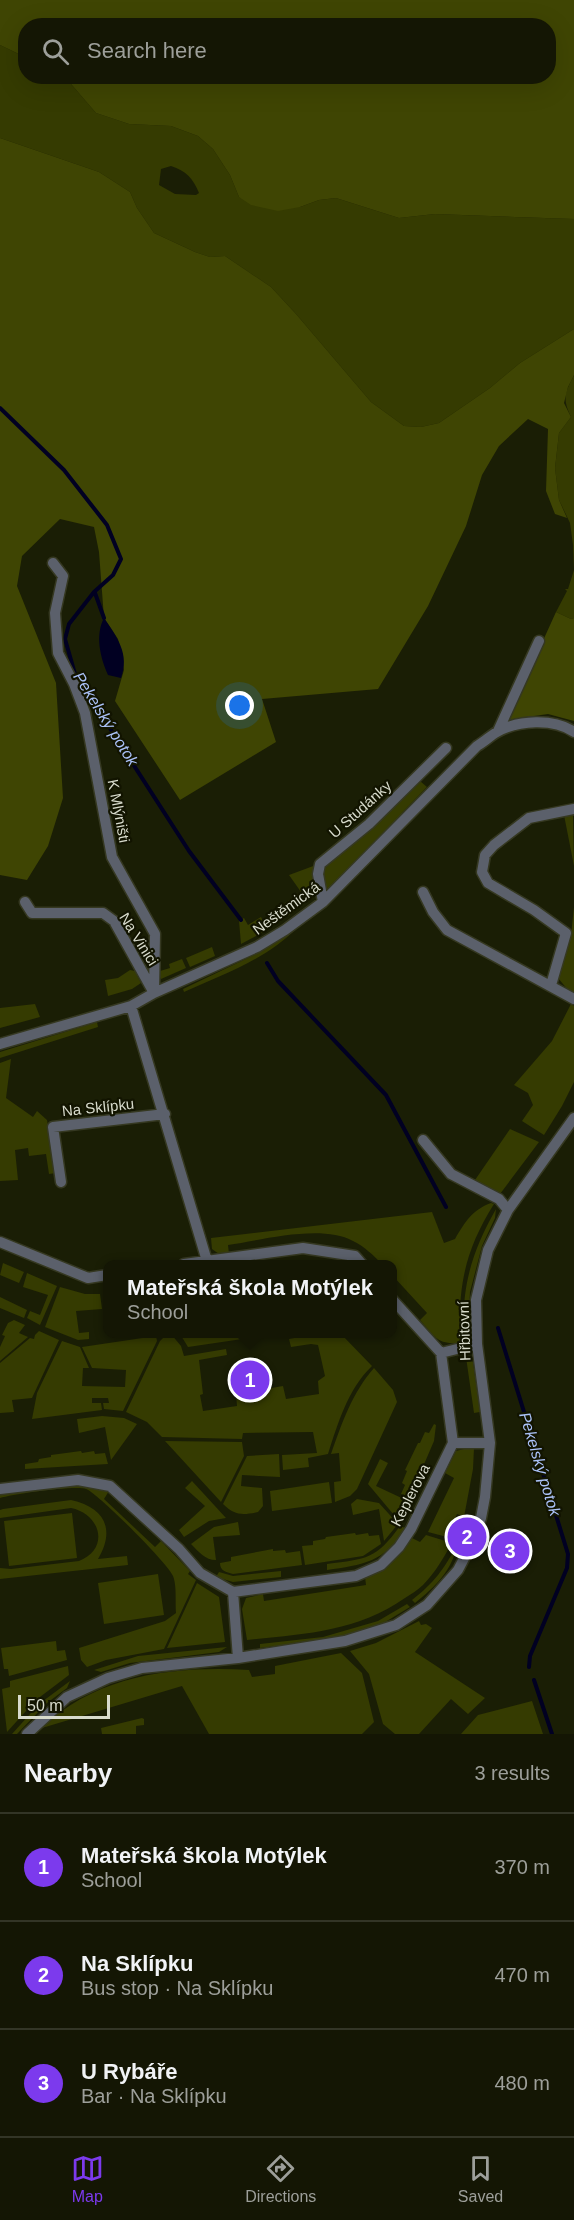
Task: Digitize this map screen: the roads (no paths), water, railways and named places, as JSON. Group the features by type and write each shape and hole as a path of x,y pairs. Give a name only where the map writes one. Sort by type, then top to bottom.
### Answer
{"street":[{"name":"K Mlýništi","path":"53,563 63,576 55,613 58,653 74,684 85,713 112,857 155,934 154,993"},
{"path":"498,731 539,641"},
{"name":"Neštěmická","path":"0,1044 132,1006 154,993 257,947 323,902 477,746 498,731 539,721 565,726 574,732"},
{"name":"U Studánky","path":"323,902 318,874 320,864 369,824 447,748"},
{"path":"550,986 566,933 534,909 488,883 482,872 485,855 528,818 574,809"},
{"path":"423,892 433,912 447,930 574,999"},
{"name":"Na Vinici","path":"25,902 32,913 103,913 114,921 154,993"},
{"path":"132,1006 207,1260"},
{"name":"Na Sklípku","path":"61,1182 53,1126 165,1114"},
{"name":"Hřbitovní","path":"238,1658 345,1641 396,1625 427,1605 458,1570 473,1541 485,1497 490,1443 477,1344 476,1300 488,1251 508,1210 574,1118"},
{"path":"423,1140 451,1174 499,1199 508,1210"},
{"path":"0,1242 88,1278 103,1276"},
{"path":"214,1260 303,1248 355,1256 358,1260"},
{"path":"397,1304 441,1353 453,1443 490,1443"},
{"path":"441,1353 477,1344"},
{"name":"Keplerova","path":"233,1592 356,1576 381,1565 399,1547 411,1528 453,1443"},
{"path":"0,1489 78,1480 110,1486 179,1549 200,1573 233,1592 238,1658 142,1668 108,1678 67,1697 27,1734"}],"water":[{"path":"104,618 123,653 121,678 108,675 103,661 99,639"}],"waterway":[{"name":"Pekelský potok","path":"0,408 64,470 107,525 121,559 113,575 94,592 69,624 65,639 75,674 189,851 241,920"},
{"path":"95,593 104,618"},
{"name":"Pekelský potok","path":"267,963 278,981 386,1095 446,1207"},
{"name":"Pekelský potok","path":"498,1328 568,1554 567,1568 530,1656 529,1667"},
{"name":"Pekelský potok","path":"534,1680 552,1734"}],"place":[{"name":"Mateřská škola Motýlek","path":"250,1380"},
{"name":"Na Sklípku","path":"467,1537"},
{"name":"U Rybáře","path":"510,1551"}]}
